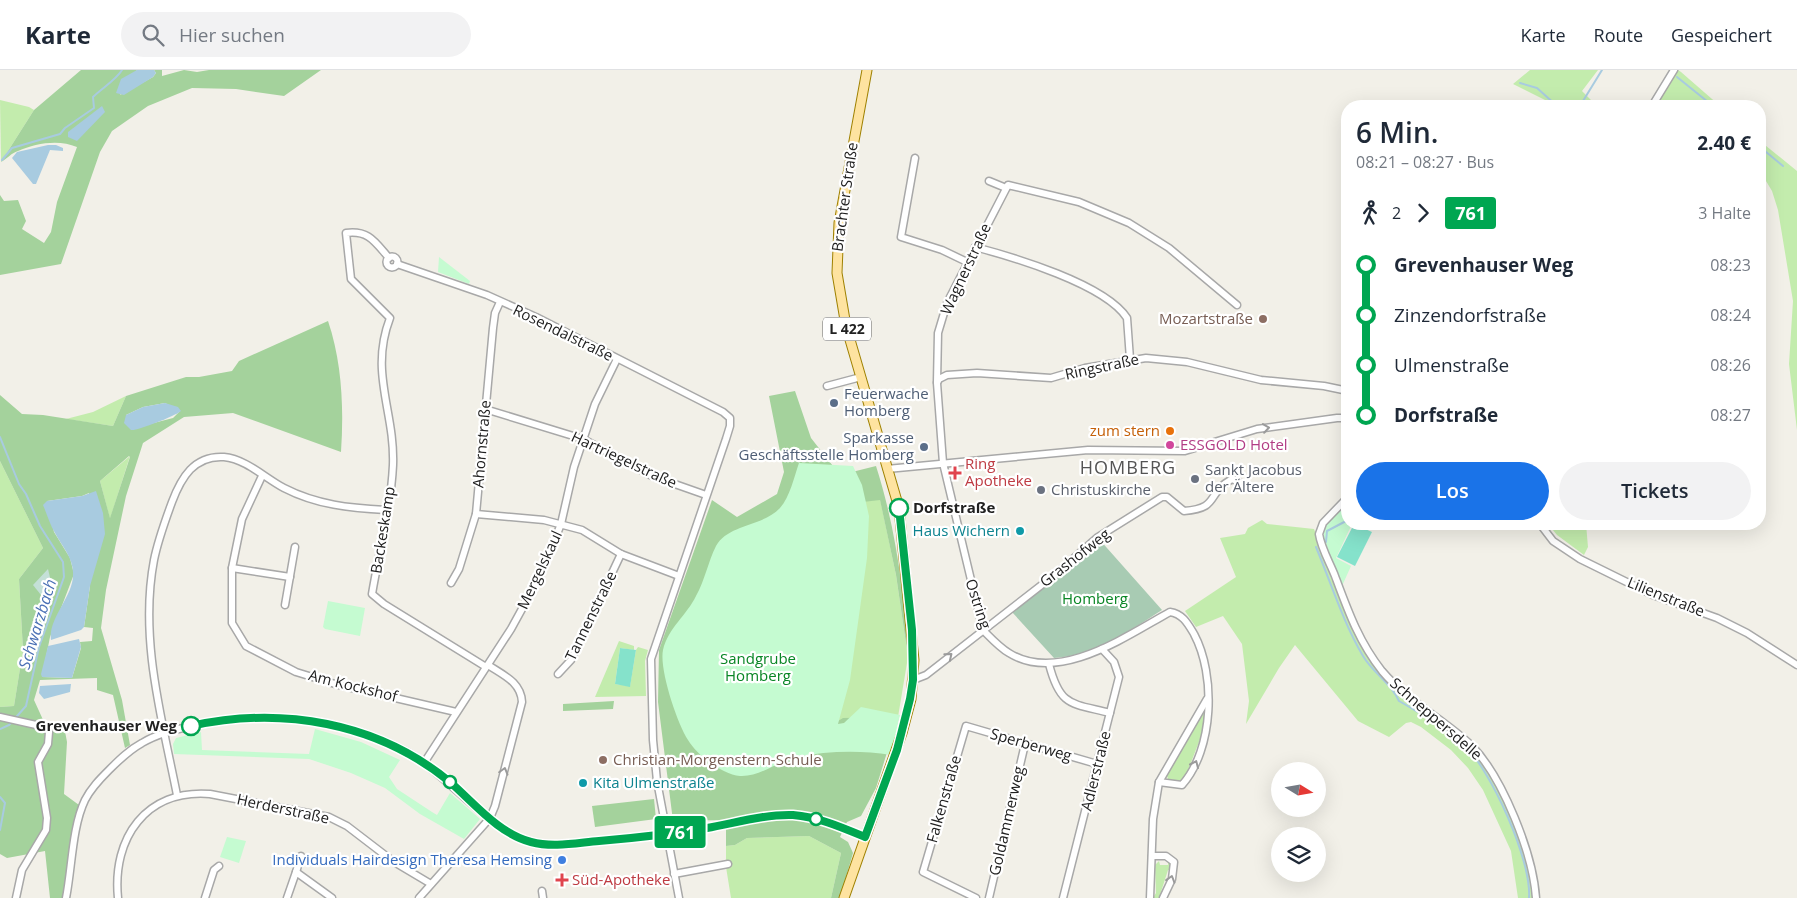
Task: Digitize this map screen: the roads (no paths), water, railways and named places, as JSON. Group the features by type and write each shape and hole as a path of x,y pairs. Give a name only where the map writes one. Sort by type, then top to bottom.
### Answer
{"main road":[{"name":"Brachter Straße","path":"867,70 841,210 836,257 842,307 887,469"},
{"name":"L 422","path":"844,898 897,750 913,680 914,648 900,518 887,469"}],"street":[{"path":"1656,100 1674,70"},
{"path":"915,158 901,237 942,250 966,262"},
{"path":"989,180 1007,186 1079,202 1129,223 1168,248 1238,305"},
{"name":"Wagnerstraße","path":"937,384 938,333 947,303 966,262 1007,186"},
{"name":"Rosendalstraße","path":"385,332 390,318 351,279 346,233 359,232 365,234 389,258 386,263 389,267 393,268 397,264 487,295 536,317 723,412 730,418 730,426 706,495"},
{"path":"975,247 1042,267 1065,276 1111,303 1127,318 1130,359"},
{"name":"Ahornstraße","path":"451,583 459,569 476,514 495,313 500,302"},
{"name":"Backeskamp","path":"385,332 381,378 392,442 393,465 372,594 487,666"},
{"name":"Ringstraße","path":"937,384 942,376 977,373 1051,378 1084,368 1130,359 1146,358 1187,362 1261,380 1324,386 1341,390"},
{"name":"Mergelskaul","path":"424,763 511,629 534,587 561,524 572,475 583,440 605,381 617,359"},
{"path":"827,386 861,377"},
{"path":"937,384 943,463"},
{"name":"Hartriegelstraße","path":"485,409 583,440 652,476 706,495"},
{"path":"887,469 1088,450 1185,451 1257,429 1341,418"},
{"path":"177,795 152,664 151,604 154,558 169,509 180,483 196,463 210,458 224,457 248,466 284,488 321,503 386,510"},
{"name":"Ostring","path":"943,463 983,630 1008,653 1028,660 1049,664 1102,649 1170,612 1181,616 1198,641 1204,654 1207,699"},
{"name":"Am Kockshof","path":"262,476 242,520 232,568 232,623 240,638 255,652 296,672 335,684 456,712"},
{"name":"Grashofweg","path":"913,680 926,675 1057,573 1098,537 1162,497 1167,497 1184,512 1202,510 1211,503 1220,486 1232,479 1239,482"},
{"path":"679,898 666,835 655,756 650,669 653,649 706,495"},
{"name":"Schneppersdelle","path":"1341,504 1322,523 1319,534 1356,631 1370,654 1392,682 1416,704 1459,735 1484,761 1518,826 1532,871 1536,898"},
{"path":"476,514 544,520 582,530 621,554 679,576"},
{"name":"Lilienstraße","path":"1545,530 1553,541 1580,559 1653,596 1717,618 1747,633 1797,665"},
{"path":"285,605 295,548"},
{"name":"Tannenstraße","path":"558,674 572,660 621,554"},
{"path":"232,568 290,576"},
{"name":"Adlerstraße","path":"1064,898 1119,677 1114,662 1102,649"},
{"path":"1049,664 1062,697 1071,703 1110,713"},
{"path":"419,898 490,818 522,702 515,683 487,666"},
{"path":"1159,782 1182,785 1186,780 1205,735 1209,708 1207,699"},
{"path":"1150,898 1153,819 1159,782 1207,699"},
{"path":"0,717 44,727 49,732 48,744 38,762 47,818 46,830 22,870 16,898"},
{"path":"66,898 79,819 85,800 96,782 124,755 143,742 165,732 248,717 280,717 355,730 400,749 424,763 510,834 541,844 559,845 666,835 791,815 823,820 865,837"},
{"name":"Sperberweg","path":"966,726 1097,764"},
{"name":"Falkenstraße","path":"966,726 924,872 976,898"},
{"name":"Goldammerweg","path":"989,898 1025,744"},
{"name":"Herderstraße","path":"118,898 116,872 121,848 135,824 155,808 177,795 194,793 210,794 329,817 347,826 394,862 431,884"},
{"path":"287,898 301,856"},
{"path":"1152,856 1166,856 1174,862 1172,879 1163,898"},
{"path":"674,874 728,864"},
{"path":"205,898 214,870 219,866"},
{"path":"296,872 332,898"}],"waterway":[{"path":"2,160 12,148 60,134 65,128 94,108 93,97 113,81 122,70"},
{"path":"1584,100 1602,70"},
{"path":"1677,77 1706,100"},
{"path":"1520,83 1537,88 1550,100"},
{"path":"1766,152 1783,166"},
{"name":"Schwarzbach","path":"0,437 19,484 26,494 40,526 63,562 64,577 39,647 26,706 9,725 0,729"},
{"path":"1326,542 1327,531 1341,524"},
{"path":"1316,547 1349,630 1367,662 1392,689 1399,701 1432,721 1463,744 1486,773 1508,816 1517,840 1524,862 1529,898"},
{"name":"Schwarzbach","path":"0,797 5,803 0,830"}],"place":[{"name":"Mozartstraße","path":"1263,319"},
{"name":"Feuerwache Homberg","path":"834,403"},
{"name":"zum stern","path":"1170,431"},
{"name":"ESSGOLD Hotel","path":"1170,445"},
{"name":"Sparkasse Geschäftsstelle Homberg","path":"924,447"},
{"name":"Ring Apotheke","path":"955,473"},
{"name":"Sankt Jacobus der Ältere","path":"1195,479"},
{"name":"Christuskirche","path":"1041,490"},
{"name":"Dorfstraße","path":"899,508"},
{"name":"Haus Wichern","path":"1020,531"},
{"name":"Grevenhauser Weg","path":"191,726"},
{"name":"Christian-Morgenstern-Schule","path":"603,760"},
{"name":"Kita Ulmenstraße","path":"583,783"},
{"name":"Individuals Hairdesign Theresa Hemsing","path":"562,860"},
{"name":"Süd-Apotheke","path":"562,880"}],"district":[{"name":"HOMBERG","path":"1128,468"}],"park label":[{"name":"Homberg","path":"1095,599"},
{"name":"Sandgrube Homberg","path":"758,668"}]}
